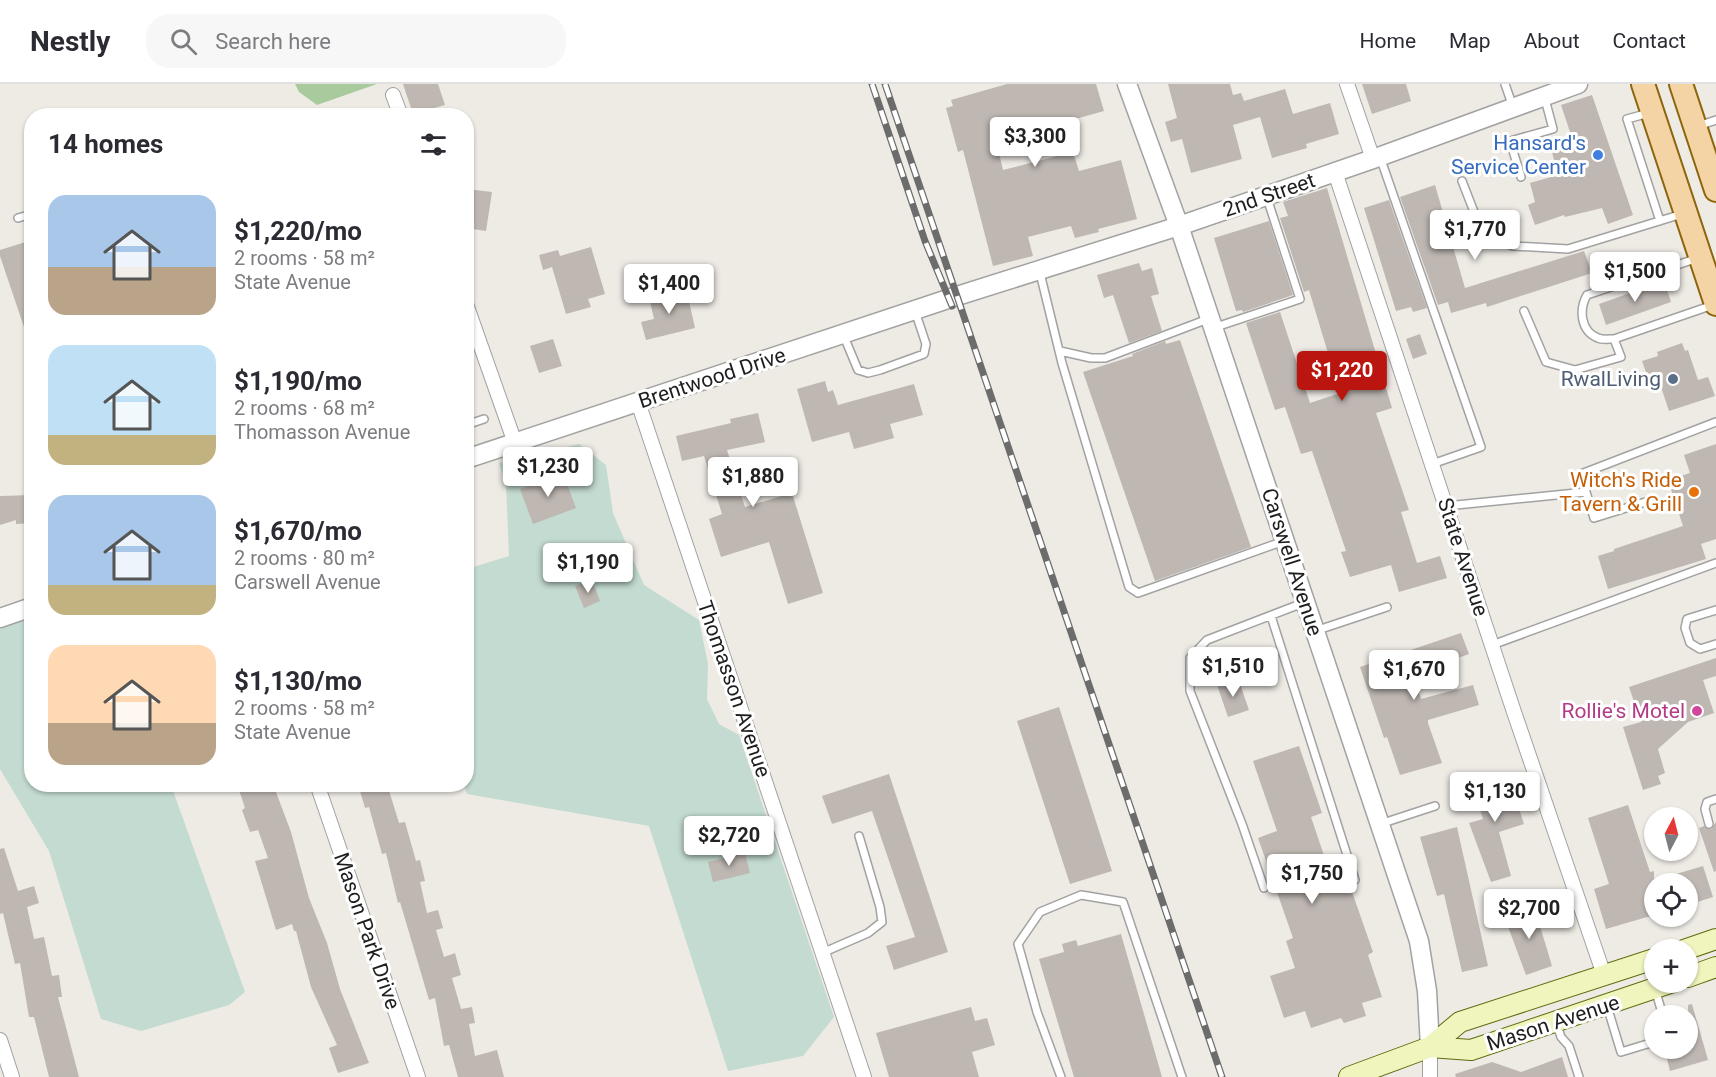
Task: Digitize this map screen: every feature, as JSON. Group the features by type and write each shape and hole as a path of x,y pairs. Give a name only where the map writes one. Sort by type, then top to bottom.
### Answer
{"main road":[{"path":"1642,84 1716,304"},
{"path":"1681,84 1706,124 1716,190"},
{"path":"1698,945 1716,939"},
{"name":"Mason Avenue","path":"1349,1077 1430,1047 1460,1022 1644,962"},
{"path":"1698,973 1716,967"},
{"name":"Mason Avenue","path":"1430,1047 1471,1050 1644,993"}],"street":[{"name":"Carswell Avenue","path":"1127,84 1179,226 1419,941 1427,991 1430,1047"},
{"path":"1347,84 1376,158"},
{"name":"2nd Street","path":"957,296 1179,226 1376,158 1578,84"},
{"path":"393,95 397,108"},
{"name":"State Avenue","path":"1335,172 1604,975"},
{"name":"Brentwood Drive","path":"474,456 957,296"},
{"path":"474,327 515,443"},
{"name":"Thomasson Avenue","path":"638,402 864,1077"},
{"path":"0,618 24,610"},
{"name":"Mason Park Drive","path":"320,792 418,1077"},
{"path":"0,1040 12,1077"},
{"path":"1430,1047 1430,1077"}],"lane":[{"path":"1505,84 1513,107"},
{"path":"1521,177 1510,141 1553,129 1544,96"},
{"path":"1652,111 1627,119 1660,221"},
{"path":"1376,158 1482,447 1432,464"},
{"path":"1462,181 1483,235 1513,246 1568,249 1685,213"},
{"path":"1060,351 1091,358 1105,358 1212,323 1300,299 1266,196"},
{"path":"18,218 24,216"},
{"path":"1700,257 1587,295 1582,305 1582,318 1587,329 1599,339 1614,339 1716,304"},
{"path":"1039,270 1060,351 1129,587 1138,593 1286,541"},
{"path":"843,334 858,370 868,373 880,370 924,354 926,344 915,310"},
{"path":"1524,311 1546,362 1575,370 1621,357 1614,339"},
{"path":"474,422 484,419"},
{"path":"1655,499 1594,518 1581,474 1716,422"},
{"path":"1446,506 1586,492"},
{"path":"1492,645 1716,563"},
{"path":"1264,888 1190,691 1190,658 1207,640 1305,602"},
{"path":"1315,631 1387,606"},
{"path":"1716,610 1687,619 1685,628 1690,643 1700,649 1716,644"},
{"path":"1271,616 1355,880"},
{"path":"1709,825 1705,809 1707,802 1716,799"},
{"path":"1380,824 1435,806"},
{"path":"822,953 868,933 882,922 880,907 859,836"},
{"path":"1061,1077 1037,1012 1018,944 1040,912 1081,895 1123,902 1182,1077"},
{"path":"1607,1006 1621,1052 1644,1045"},
{"path":"1556,1022 1561,1037 1569,1046 1580,1077"}],"green space":[{"path":"295,84 377,84 317,105 299,92"},
{"path":"579,444 606,465 613,513 644,585 699,620 708,664 707,699 719,724 739,735 834,1017 803,1056 728,1071 649,826 467,794 466,792 474,792 474,567 509,556 506,485 499,463"},
{"path":"24,620 24,792 174,792 245,992 229,1005 141,1031 101,1019 49,851 0,769 0,629"}],"building":[{"path":"403,84 438,84 445,105 434,108 411,108"},
{"path":"1007,84 1096,84 1104,111 996,141 1003,170 1073,152 1079,171 1121,160 1137,219 1098,229 1099,232 1075,238 1071,226 1028,237 1033,256 993,266 963,150 958,152 946,108 953,106 951,100"},
{"path":"1168,84 1230,84 1233,95 1241,93 1244,101 1285,89 1293,114 1330,103 1339,134 1306,144 1307,148 1272,158 1260,117 1233,125 1242,159 1191,173 1182,139 1171,142 1165,122 1177,118"},
{"path":"1362,84 1406,84 1411,101 1372,114"},
{"path":"1592,95 1633,215 1608,224 1602,208 1565,217 1564,215 1535,225 1528,205 1535,202 1530,183 1558,175 1552,152 1575,147 1561,105"},
{"path":"1435,185 1465,288 1584,251 1592,273 1487,307 1486,303 1451,313 1448,302 1438,305 1400,197"},
{"path":"1327,188 1392,408 1376,413 1409,510 1401,512 1417,563 1440,556 1447,578 1399,592 1391,565 1350,577 1341,552 1346,551 1312,451 1301,454 1285,407 1275,410 1246,323 1280,312 1310,403 1340,393 1309,290 1304,292 1280,218 1288,216 1283,202"},
{"path":"474,190 492,192 486,231 474,229"},
{"path":"1389,200 1427,308 1413,312 1411,307 1396,311 1364,208"},
{"path":"1269,221 1293,295 1243,312 1242,310 1236,311 1214,238"},
{"path":"24,242 24,327 0,256 0,250"},
{"path":"591,247 605,294 588,299 591,307 566,314 552,267 543,270 539,255 558,250 560,256"},
{"path":"1139,263 1142,271 1152,268 1159,294 1151,296 1162,331 1129,343 1113,295 1104,298 1097,275"},
{"path":"1664,281 1671,302 1606,325 1599,304"},
{"path":"686,288 695,328 646,340 641,322 654,319 649,297"},
{"path":"1420,334 1427,354 1413,359 1406,339"},
{"path":"553,339 562,366 539,373 530,346"},
{"path":"1180,340 1251,547 1155,581 1083,372 1133,356 1132,354 1165,341 1166,344"},
{"name":"RwalLiving","path":"1682,343 1685,351 1688,350 1698,380 1708,377 1715,396 1669,411 1659,381 1650,384 1642,361 1658,356 1657,352"},
{"path":"825,381 828,392 833,390 838,405 914,384 923,415 890,424 894,438 854,449 849,432 812,442 797,389"},
{"path":"758,413 765,442 727,450 745,507 792,493 823,593 788,604 769,542 721,557 709,519 722,514 704,456 682,461 676,436 731,423 730,419"},
{"path":"1716,444 1716,539 1701,544 1706,559 1608,589 1598,556 1683,526 1668,480 1690,473 1684,455"},
{"path":"563,473 576,508 533,524 520,489"},
{"path":"24,495 24,524 16,524 16,520 0,525 0,496"},
{"path":"592,580 600,601 584,608 575,586"},
{"path":"1461,633 1469,654 1413,674 1421,699 1473,685 1479,705 1428,720 1442,763 1400,775 1387,737 1384,738 1360,667"},
{"path":"1716,658 1716,676 1703,680 1714,713 1688,722 1658,749 1665,773 1658,776 1661,784 1643,790 1623,727 1641,722 1629,687"},
{"path":"1238,678 1249,710 1228,717 1217,685"},
{"path":"1059,707 1112,871 1070,884 1017,721"},
{"path":"1299,746 1322,813 1311,817 1336,891 1350,886 1373,952 1368,955 1382,997 1362,1003 1366,1016 1344,1023 1341,1018 1311,1028 1305,1011 1284,1018 1270,976 1295,968 1286,941 1293,938 1258,838 1277,831 1253,761"},
{"path":"889,774 948,952 894,970 886,946 915,937 872,811 832,824 822,796"},
{"path":"1508,774 1524,824 1499,832 1511,876 1491,882 1469,823 1483,819 1472,785"},
{"path":"240,792 276,792 291,832 309,898 327,943 340,989 369,1063 338,1073 329,1048 337,1045 311,987 296,931 292,924 276,930 255,861 268,858 258,830 250,832 242,810 245,808"},
{"path":"360,792 389,792 399,823 405,822 416,861 420,860 425,881 420,882 427,913 438,910 443,928 436,930 444,957 455,953 461,975 452,978 461,1009 472,1007 475,1023 469,1024 475,1056 497,1050 504,1077 458,1077 449,1045 444,1046 435,998 429,1000 400,902 398,903 386,853 382,854 369,807 365,808"},
{"path":"1628,805 1644,854 1644,861 1646,861 1650,872 1654,871 1654,873 1644,873 1644,918 1606,929 1594,889 1609,884 1588,818"},
{"path":"1716,822 1716,871 1714,872 1699,828 1704,826 1711,829"},
{"path":"1457,827 1488,966 1462,972 1444,894 1437,896 1420,837"},
{"path":"4,848 18,891 34,886 39,903 27,907 34,939 44,937 52,976 59,975 62,997 58,997 79,1077 49,1077 34,1017 29,1017 20,963 15,964 3,913 0,914 0,849"},
{"path":"745,853 750,873 713,882 708,862"},
{"path":"1703,866 1713,897 1698,902 1698,873 1680,873"},
{"path":"1534,906 1552,966 1526,975 1504,916"},
{"path":"1121,934 1162,1077 1074,1077 1039,959 1064,952 1062,944 1076,940 1078,946"},
{"path":"971,1007 975,1021 987,1018 995,1045 972,1052 979,1077 889,1077 876,1033"},
{"path":"1698,1025 1708,1060 1670,1071 1667,1059 1698,1059"},
{"path":"1562,1057 1568,1077 1456,1077 1455,1074 1492,1062 1521,1072"}],"railway":[{"path":"872,84 925,241 952,306"},
{"path":"885,84 1222,1077"}],"place":[{"name":"Hansard's Service Center","path":"1598,155"},
{"name":"RwalLiving","path":"1673,379"},
{"name":"Witch's Ride Tavern & Grill","path":"1694,492"},
{"name":"Rollie's Motel","path":"1697,711"}]}
